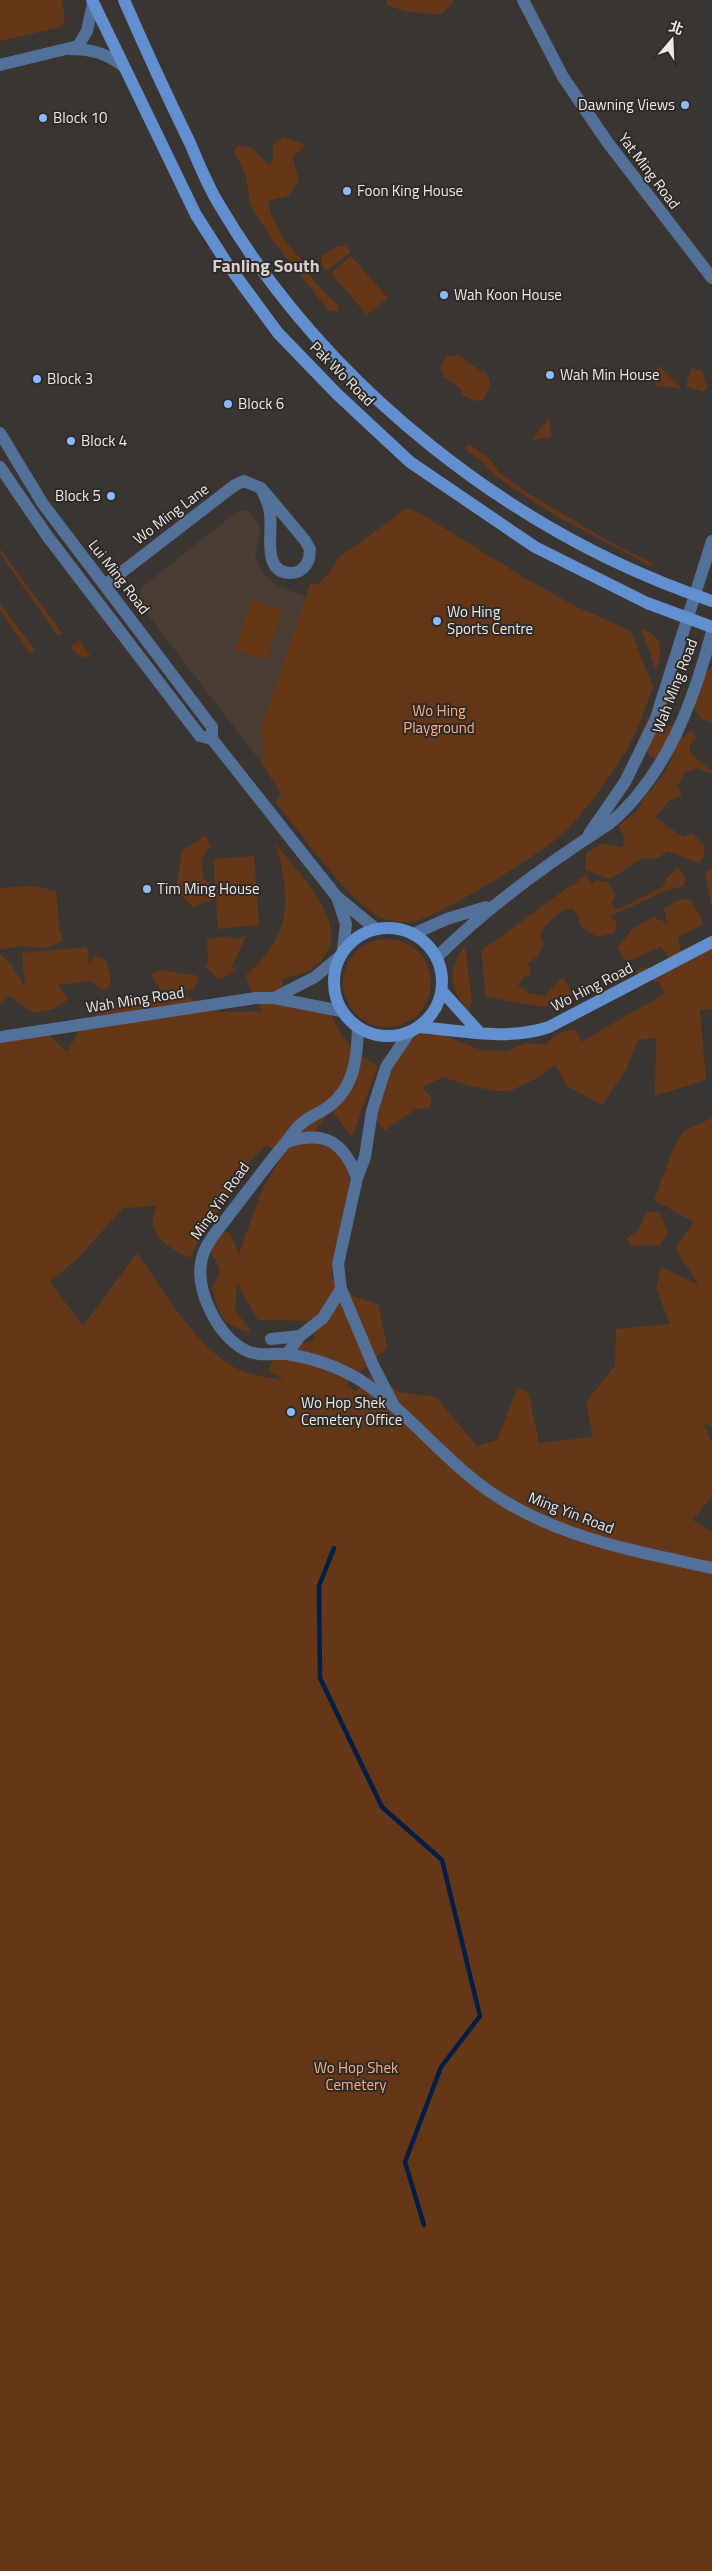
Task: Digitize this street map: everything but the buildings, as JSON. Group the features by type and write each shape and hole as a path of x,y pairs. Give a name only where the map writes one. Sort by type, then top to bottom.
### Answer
{"main road":[{"name":"Pak Wo Road","path":"124,0 219,205 265,275 303,324 338,360 382,404 424,440 493,491 544,525 637,572 712,601"},
{"name":"Pak Wo Road","path":"92,2 196,214 228,265 278,333 337,394 410,462 535,548 647,603 712,627"},
{"path":"376,929 400,929 413,934 427,944 437,957 443,980 442,991 432,1015 420,1027 409,1033 388,1036 358,1028 341,1011 334,990 333,978 341,954 359,936 376,929"},
{"name":"Wo Hing Road","path":"420,1027 524,1034 549,1027 712,942"},
{"path":"442,991 478,1032"}],"street":[{"name":"Yat Ming Road","path":"524,0 563,77 602,135 638,186 712,278"},
{"path":"0,65 78,46 83,41 91,18 92,2"},
{"path":"67,49 97,51 112,57 123,66"},
{"name":"Lui Ming Road","path":"0,433 44,504 212,727 212,739"},
{"name":"Lui Ming Road","path":"0,467 48,536 200,736 212,739 337,897 376,929"},
{"name":"Wo Ming Lane","path":"105,585 235,485 244,481 261,488"},
{"path":"261,488 308,544 309,560 304,567 296,572 284,572 273,564 270,552 270,514 261,488"},
{"path":"696,596 712,541"},
{"name":"Wah Ming Road","path":"586,838 625,782 655,721 696,596"},
{"name":"Wah Ming Road","path":"437,957 471,923 494,905 624,811 649,782 682,721 700,672 712,631"},
{"name":"Lui Ming Road","path":"337,897 346,924 341,954"},
{"name":"Wah Ming Road","path":"413,934 447,920 494,905"},
{"name":"Wah Ming Road","path":"274,998 314,977 341,954"},
{"name":"Wah Ming Road","path":"0,1037 256,998 274,998 341,1011"},
{"name":"Ming Yin Road","path":"358,1028 357,1060 347,1086 330,1105 301,1124 264,1167 206,1248 200,1269 203,1291 211,1311 235,1342 253,1353 287,1354 328,1363 358,1379 394,1406 468,1475 497,1497 527,1515 601,1544 712,1568"},
{"name":"Ming Yin Road","path":"394,1406 373,1365 341,1288 338,1264 357,1178 365,1157 372,1111 386,1067 409,1033"},
{"path":"287,1142 306,1136 330,1140 350,1158 357,1178"},
{"path":"287,1354 300,1336 323,1318 341,1288"},
{"path":"271,1339 300,1336"}],"shaded area":[{"path":"238,511 247,511 259,525 261,530 255,556 264,575 279,587 306,596 263,728 265,756 261,762 138,602 142,587"}],"green space":[{"path":"0,0 61,0 64,13 63,23 57,28 0,41"},
{"path":"387,0 453,0 453,2 440,15 404,11 387,5"},
{"path":"283,137 306,145 293,157 299,182 288,196 268,201 271,214 284,240 302,260 310,276 339,306 338,312 329,311 273,241 250,205 246,175 234,152 238,145 252,148 269,165 273,160 273,145"},
{"path":"346,245 351,252 326,271 322,265 321,257 335,247"},
{"path":"351,256 388,298 367,315 331,273"},
{"path":"458,355 482,372 485,371 490,386 483,400 475,401 461,394 462,390 443,376 440,367 446,357"},
{"path":"659,366 681,388 657,386 651,374"},
{"path":"691,368 702,371 707,388 703,392 686,386"},
{"path":"549,418 551,437 532,440 533,438"},
{"path":"469,444 490,459 499,473 529,494 617,546 653,563 651,566 558,517 495,476 483,462 465,449"},
{"name":"Wo Hing Playground","path":"407,508 418,512 528,580 575,606 631,631 653,687 632,740 611,774 568,829 518,866 468,896 413,922 400,922 379,917 352,895 324,864 275,802 281,794 261,762 264,753 261,727 310,584 319,584 335,565 337,559"},
{"path":"0,549 62,633 58,636 0,553"},
{"path":"251,599 283,610 267,660 235,650"},
{"path":"0,604 35,650 30,653 0,610"},
{"path":"641,629 655,636 660,646 656,671"},
{"path":"79,640 91,657 79,655 70,647"},
{"path":"712,666 712,722 702,719 691,704 701,679"},
{"path":"647,718 665,725 685,727 682,738 691,731 697,737 689,746 691,754 712,771 712,774 698,768 685,772 678,785 682,796 670,800 655,817 683,837 692,833 705,846 704,856 699,863 667,851 656,858 643,858 609,879 585,870 586,853 601,844 623,847 624,836 618,826 637,811 644,798 662,776 676,752 666,764 650,755 638,740"},
{"path":"206,835 210,847 201,860 204,879 215,888 214,859 254,856 259,925 218,929 216,899 193,907 176,890 182,851"},
{"name":"Wo Hop Shek Cemetery","path":"275,843 318,897 331,929 331,943 318,964 307,972 281,979 287,996 330,1011 338,1029 348,1043 361,1055 378,1066 352,1137 331,1110 312,1135 342,1151 350,1180 331,1277 356,1297 378,1304 387,1347 346,1385 356,1391 371,1376 399,1392 436,1397 477,1446 497,1440 517,1388 528,1392 539,1443 593,1437 586,1402 615,1366 616,1329 670,1324 656,1288 661,1267 699,1285 676,1247 694,1222 654,1200 674,1147 684,1131 712,1118 712,1427 703,1423 712,1443 712,1496 693,1520 712,1532 712,2571 0,2571 0,1031 44,1030 67,1052 79,1031 104,1006 185,996 221,1012 262,1011 249,988 246,975 261,960 280,930 284,915 285,898 281,863","holes":["265,1146 271,1147 280,1159 262,1190 239,1254 230,1233 211,1227 204,1245 215,1259 220,1271 212,1288 217,1306 227,1323 252,1333 235,1310 237,1284 258,1320 317,1321 313,1341 290,1346 274,1353 269,1371 284,1380 239,1369 213,1352 177,1311 137,1253 83,1326 50,1282 80,1256 123,1208 157,1206 153,1216 155,1232 166,1244 190,1258 202,1233 237,1186 244,1169"]},
{"path":"678,867 685,878 683,886 665,891 610,916 617,923 614,933 597,937 581,926 577,914 572,909 558,914 546,926 540,934 544,943 537,957 528,963 531,976 524,977 518,985 529,993 544,996 563,977 573,994 544,1007 486,997 481,951 583,877 586,875 592,884 596,880 607,882 616,895 611,903 617,910 664,886 666,879"},
{"path":"712,869 712,908 705,872"},
{"path":"34,886 56,891 59,927 63,941 46,948 19,946 0,950 0,888"},
{"path":"680,899 691,900 704,924 678,937 681,953 712,942 712,1009 700,1010 706,1080 655,1096 656,1038 638,1040 626,1070 602,1105 567,1086 555,1065 537,1078 510,1091 495,1091 443,1077 422,1087 432,1098 429,1108 416,1109 384,1131 377,1120 366,1114 414,1030 429,1021 438,1025 450,1038 481,1050 507,1051 526,1043 546,1045 559,1033 571,1030 576,1030 581,1042 664,994 660,983 635,973 640,968 652,968 669,958 661,947 626,962 618,948 631,930 653,917 667,923 664,909"},
{"path":"229,936 234,939 246,936 231,968 238,967 228,976 218,979 205,966 208,963 207,939"},
{"path":"387,939 404,942 412,946 424,958 428,966 431,983 428,1000 424,1008 412,1020 404,1024 387,1027 370,1024 362,1020 350,1008 346,1000 343,983 346,966 350,958 362,946 370,942"},
{"path":"465,945 472,1002 469,1012 457,995 453,980 455,963"},
{"path":"87,947 89,966 94,956 105,959 111,978 110,986 103,990 90,981 57,985 69,999 53,1009 34,1013 9,996 0,1005 0,954 12,965 25,987 22,953"},
{"path":"165,970 196,975 199,981 193,989 174,993 160,989 151,974"},
{"path":"646,1212 660,1212 668,1233 660,1245 632,1246 626,1239 639,1229"}],"waterway":[{"path":"334,1548 319,1586 320,1678 382,1807 442,1860 480,2016 441,2067 405,2162 424,2225"}],"place":[{"name":"Dawning Views","path":"685,105"},
{"name":"Block 10","path":"43,118"},
{"name":"Foon King House","path":"347,191"},
{"name":"Wah Koon House","path":"444,295"},
{"name":"Wah Min House","path":"550,375"},
{"name":"Block 3","path":"37,379"},
{"name":"Block 6","path":"228,404"},
{"name":"Block 4","path":"71,441"},
{"name":"Block 5","path":"111,496"},
{"name":"Wo Hing Sports Centre","path":"437,621"},
{"name":"Tim Ming House","path":"147,889"},
{"name":"Wo Hop Shek Cemetery Office","path":"291,1412"}],"district":[{"name":"Fanling South","path":"266,266"}]}
